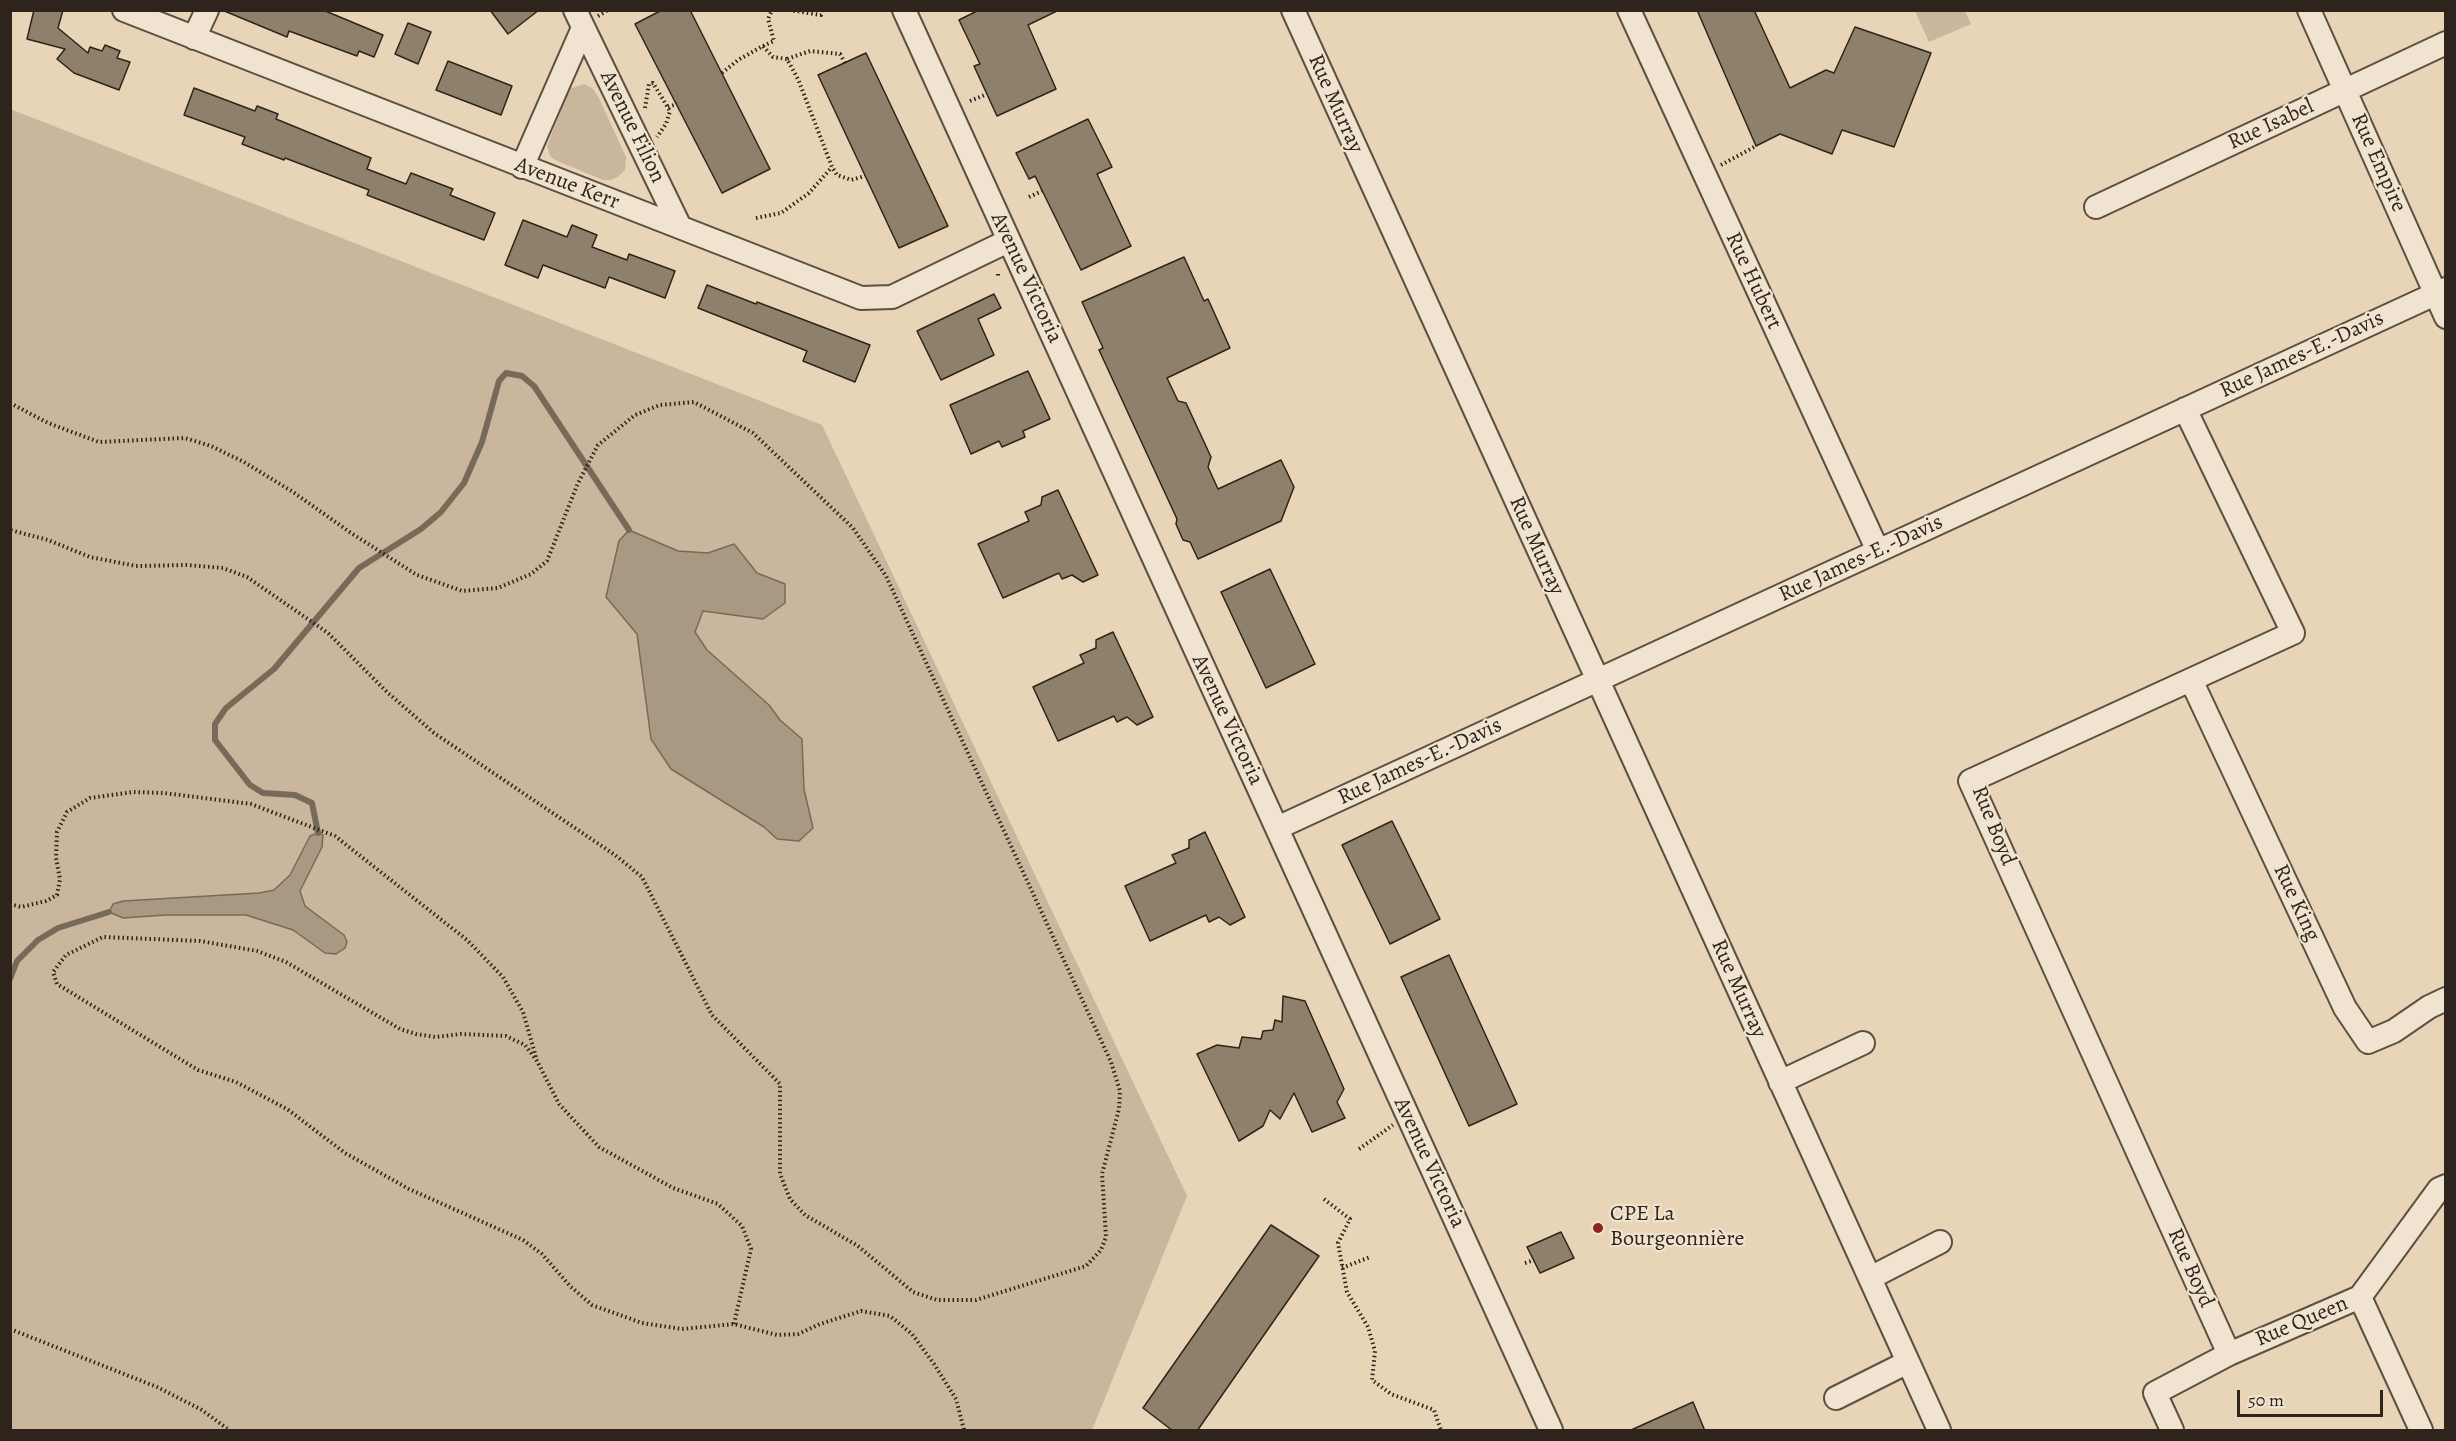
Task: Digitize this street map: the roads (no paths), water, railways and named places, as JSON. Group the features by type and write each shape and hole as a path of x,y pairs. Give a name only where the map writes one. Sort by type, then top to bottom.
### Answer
{"street":[{"name":"Avenue Kerr","path":"124,10 175,20 194,38 861,298 892,297 1008,241"},
{"path":"194,38 207,10"},
{"name":"Avenue Victoria","path":"904,10 1551,1431"},
{"name":"Rue Murray","path":"1293,10 1939,1431"},
{"name":"Rue Hubert","path":"1629,10 1878,551"},
{"name":"Rue Empire","path":"2309,10 2440,291 2445,317"},
{"name":"Avenue Filion","path":"522,167 586,18"},
{"name":"Avenue Filion","path":"586,18 680,227"},
{"name":"Rue Isabel","path":"2096,207 2445,43"},
{"name":"Rue James-E.-Davis","path":"1277,828 2440,291"},
{"name":"Rue Boyd","path":"2185,409 2293,633 1970,781 2229,1354"},
{"name":"Rue King","path":"2191,680 2345,1008 2368,1042 2394,1031 2445,999"},
{"path":"1780,1082 1863,1043"},
{"name":"Rue Queen","path":"2172,1431 2155,1393 2229,1354 2360,1297 2439,1189 2445,1186"},
{"path":"1870,1278 1940,1242"},
{"path":"2360,1297 2421,1431"},
{"path":"1836,1398 1908,1362"}],"waterway":[{"path":"318,833 312,803 295,795 263,793 250,785 215,740 215,724 226,708 274,669 359,568 421,529 441,512 464,483 482,442 499,381 506,373 522,376 534,386 629,530"},
{"path":"10,979 17,961 38,940 58,928 109,912"}],"place":[{"name":"CPE La Bourgeonnière","path":"1598,1228"}]}
